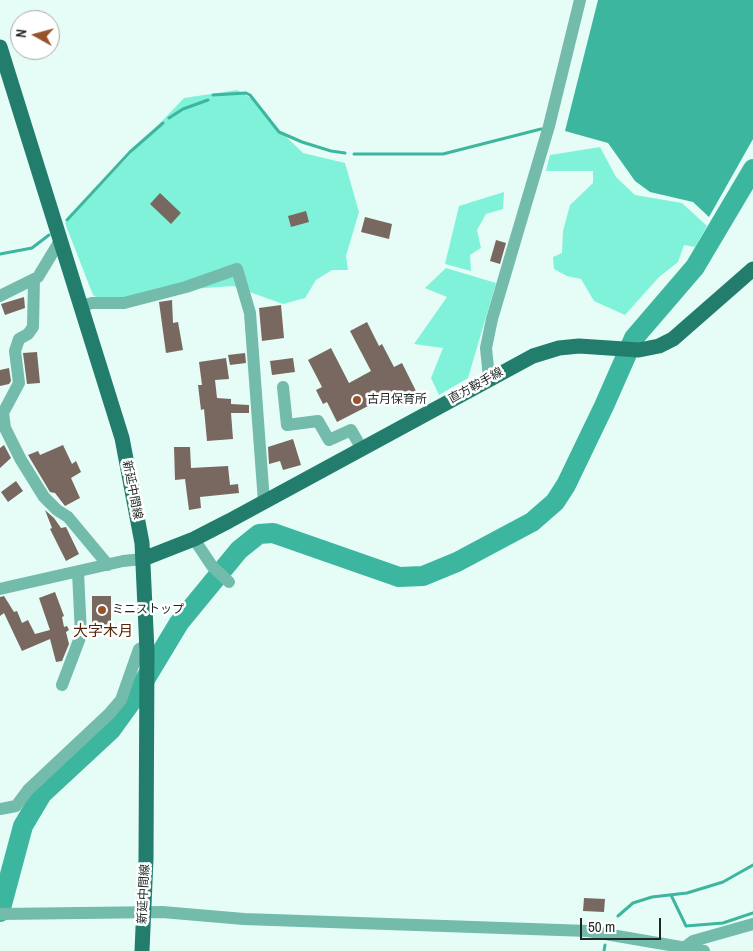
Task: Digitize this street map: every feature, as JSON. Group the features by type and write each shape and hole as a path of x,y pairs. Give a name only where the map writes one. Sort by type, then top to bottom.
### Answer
{"main road":[{"name":"新延中間線","path":"0,47 122,438 142,543 147,648 142,951"},
{"name":"直方鞍手線","path":"143,559 194,539 362,449 488,378 533,356 559,348 583,346 638,350 659,346 673,339 753,268"}],"street":[{"path":"488,378 486,348 492,319 550,126 580,0"},
{"path":"0,296 38,277 61,240"},
{"path":"82,306 92,303 124,303 186,286 237,269 250,313 264,502"},
{"path":"34,279 33,327 28,334 19,339 16,351 20,383 3,413 4,438 21,460 44,497 57,510 68,517 108,565"},
{"path":"283,388 288,425 318,421 329,440 351,430 362,449"},
{"path":"194,539 212,566 229,582"},
{"path":"0,589 143,559"},
{"path":"62,685 81,635 78,572"},
{"path":"0,809 16,806 28,790 109,714 120,700 139,649 147,648"},
{"path":"0,914 143,915 588,931 704,951"},
{"path":"685,947 693,941 753,924"}],"shaded area":[{"path":"598,0 753,0 753,139 709,217 693,202 650,192 635,181 608,143 565,131"},
{"path":"237,90 254,100 279,130 303,153 345,163 359,212 346,256 348,270 332,270 316,280 305,298 283,304 233,286 191,289 105,304 93,295 65,223 184,98"},
{"path":"600,147 616,177 635,195 682,203 707,226 695,247 684,245 678,262 659,277 625,315 594,301 581,279 567,276 554,269 553,257 562,253 563,231 570,205 593,183 593,171 546,171 550,155"},
{"path":"504,192 503,209 486,214 477,230 481,248 470,255 471,271 445,264 459,206"},
{"path":"446,268 496,283 468,378 439,395 431,378 443,348 414,344 447,297 425,288"}],"building":[{"path":"160,193 181,213 171,224 150,204"},
{"path":"306,211 309,222 291,227 288,216"},
{"path":"365,217 392,224 389,239 361,232"},
{"path":"496,240 506,243 500,264 490,261"},
{"path":"24,297 25,308 5,315 1,304"},
{"path":"172,300 173,323 178,322 183,350 166,353 159,302"},
{"path":"281,305 284,338 262,341 259,308"},
{"path":"367,322 379,346 382,344 394,367 402,363 417,393 398,403 391,391 371,402 372,404 337,422 327,402 323,404 316,390 322,387 308,360 331,348 349,383 371,371 350,331"},
{"path":"37,352 40,383 27,384 23,353"},
{"path":"245,353 246,363 230,365 228,355"},
{"path":"226,358 229,379 215,380 217,398 231,399 231,404 249,405 249,413 231,413 233,439 207,441 204,409 201,410 198,385 202,385 199,362"},
{"path":"293,358 295,372 272,375 270,361"},
{"path":"9,368 11,381 9,384 0,386 0,370"},
{"path":"293,439 301,465 283,470 280,461 269,464 268,447"},
{"path":"4,445 11,458 0,468 0,448"},
{"path":"63,445 72,464 76,461 81,472 71,478 80,498 65,506 55,493 50,492 28,455 38,451 40,455"},
{"path":"174,447 190,447 191,468 228,466 230,485 238,484 239,493 200,497 201,508 189,510 185,479 175,480"},
{"path":"16,481 23,491 8,502 1,492"},
{"path":"45,510 61,528 66,527 79,554 66,561 50,529 52,528"},
{"path":"55,592 64,616 62,617 64,627 67,626 69,630 66,632 69,644 62,661 56,662 50,639 22,651 4,613 0,616 0,597 4,596 14,612 17,611 22,623 28,620 35,634 50,630 39,598"},
{"path":"92,596 111,596 111,626 92,626"},
{"path":"584,898 605,899 604,912 583,911"}],"waterway":[{"path":"213,95 246,93 250,95 279,132 302,142 331,151 345,153"},
{"path":"169,118 183,109 208,100"},
{"path":"67,220 130,152 163,123"},
{"path":"354,154 443,154 541,129"},
{"path":"0,912 23,826 42,794 111,730 132,701 179,623 239,550 259,534 273,533 399,577 423,576 457,562 532,522 555,502 566,485 634,338 695,267 753,169"},
{"path":"0,254 32,248 49,235"},
{"path":"618,916 633,903 652,897 687,893 723,882 753,865"},
{"path":"671,895 686,926 723,923 753,913"},
{"path":"604,951 605,945"}],"place":[{"name":"古月保育所","path":"357,400"},
{"name":"ミニストップ","path":"102,610"}],"district":[{"name":"大字木月","path":"103,632"}]}
